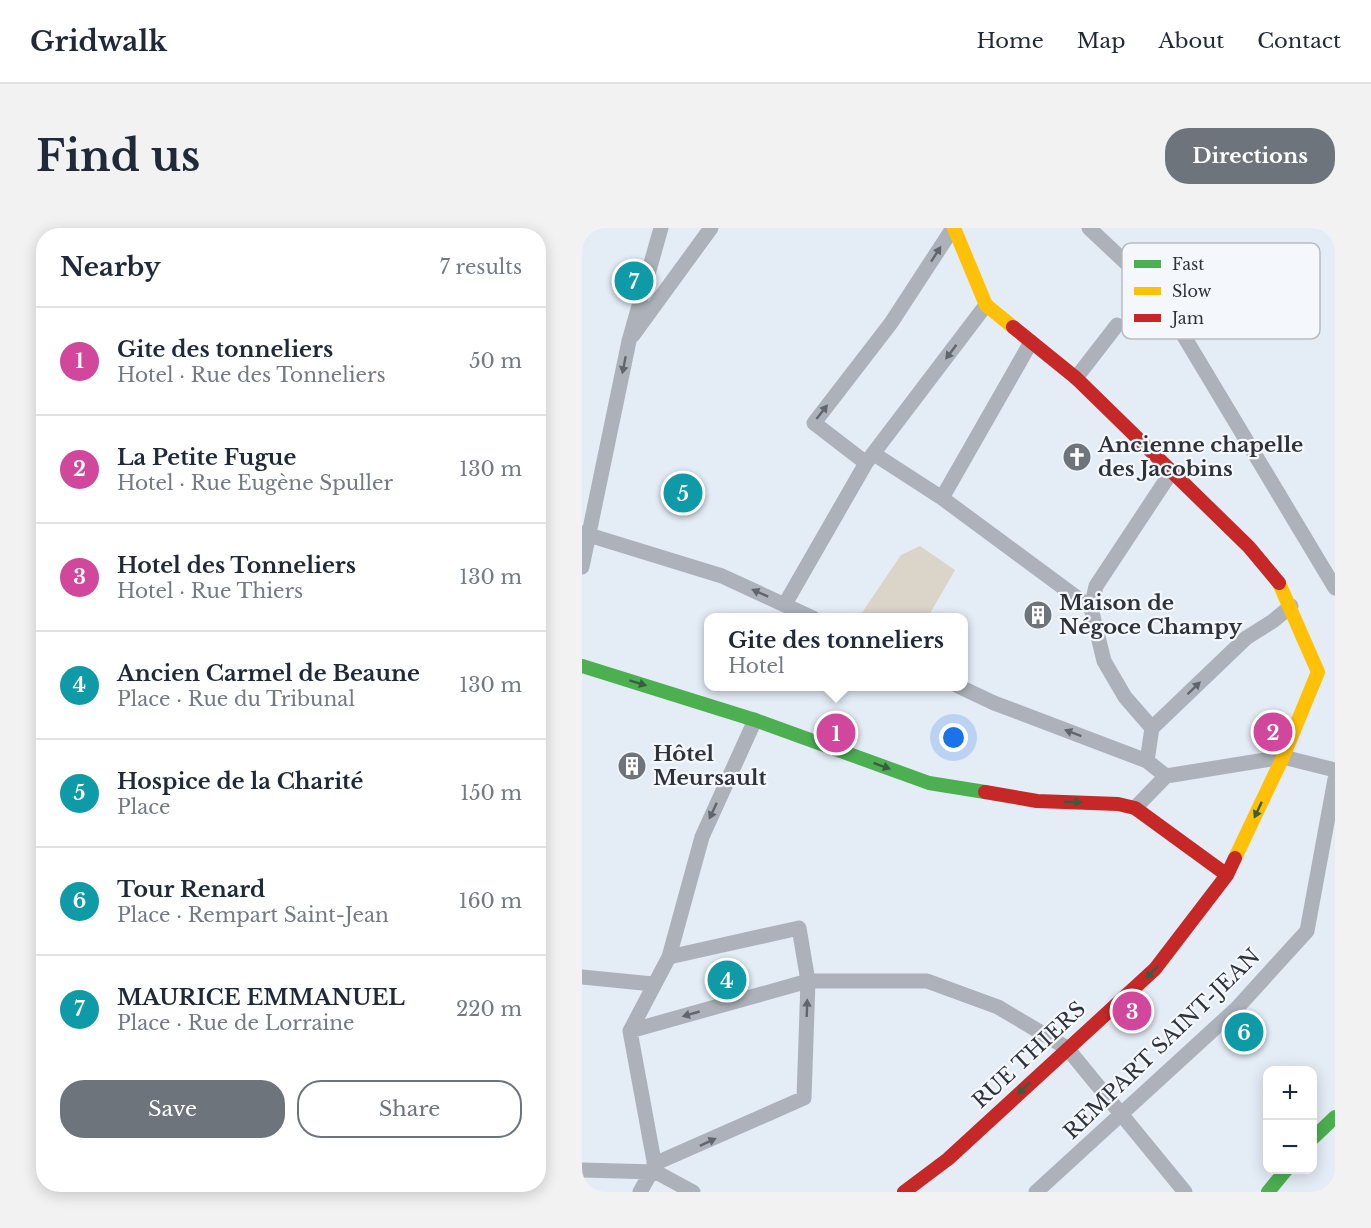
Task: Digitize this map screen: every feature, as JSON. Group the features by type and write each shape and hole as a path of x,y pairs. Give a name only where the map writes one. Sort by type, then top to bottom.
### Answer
{"street":[{"path":"582,567 586,535 629,341 661,228"},
{"path":"629,341 658,305 711,228"},
{"path":"785,604 870,458 986,305 954,228"},
{"path":"954,228 891,323 814,423 870,458 942,498 1091,608"},
{"path":"1089,228 1122,259"},
{"name":"RUE THIERS","path":"904,1192 948,1159 1155,969 1227,876 1283,757 1318,672 1291,606 1278,582 1249,547 1076,378 986,305"},
{"path":"1076,378 1117,325"},
{"path":"1186,339 1335,588"},
{"path":"942,498 1031,342"},
{"path":"1152,728 1125,697 1104,660 1091,608 1096,585 1172,471"},
{"path":"586,535 722,576 803,613"},
{"path":"1147,761 1152,728 1246,638 1291,606"},
{"path":"582,666 755,720 929,783 1037,801 1118,804 1135,808 1227,876"},
{"path":"966,691 994,704 1147,761 1166,776"},
{"path":"640,1192 653,1170 630,1031 652,984 669,957 702,837 755,720"},
{"path":"1135,808 1166,776 1283,757 1335,770"},
{"name":"REMPART SAINT-JEAN","path":"1036,1192 1237,1008 1306,931 1335,779"},
{"path":"582,1170 653,1170 804,1098 808,981 799,928 669,957"},
{"path":"582,977 652,984"},
{"path":"630,1031 808,981 927,981 998,1007 1067,1048 1185,1192"},
{"path":"1317,1134 1335,1117"},
{"path":"653,1170 693,1192"},
{"path":"1268,1192 1283,1174"}],"shaded area":[{"path":"920,546 955,570 930,613 862,613 901,555"}],"traffic: fast":[{"path":"582,666 755,720 929,783 985,792"},
{"path":"1317,1134 1335,1117"},
{"path":"1268,1192 1283,1174"}],"traffic: slow":[{"path":"954,228 986,305 1013,327"},
{"path":"1235,858 1283,757 1318,672 1279,583"}],"traffic: jam":[{"path":"1013,327 1076,378 1249,547 1279,583"},
{"path":"985,792 1037,801 1118,804 1135,808 1227,875"},
{"path":"904,1192 948,1159 1155,969 1227,875 1235,858"}],"place":[{"name":"MAURICE EMMANUEL","path":"634,281"},
{"name":"Ancienne chapelle des Jacobins","path":"1077,457"},
{"name":"Hospice de la Charité","path":"683,493"},
{"name":"Maison de Négoce Champy","path":"1038,615"},
{"name":"La Petite Fugue","path":"1273,732"},
{"name":"Gite des tonneliers","path":"836,733"},
{"name":"Hôtel Meursault","path":"632,766"},
{"name":"Ancien Carmel de Beaune","path":"727,980"},
{"name":"Hotel des Tonneliers","path":"1132,1011"},
{"name":"Tour Renard","path":"1244,1032"}]}
